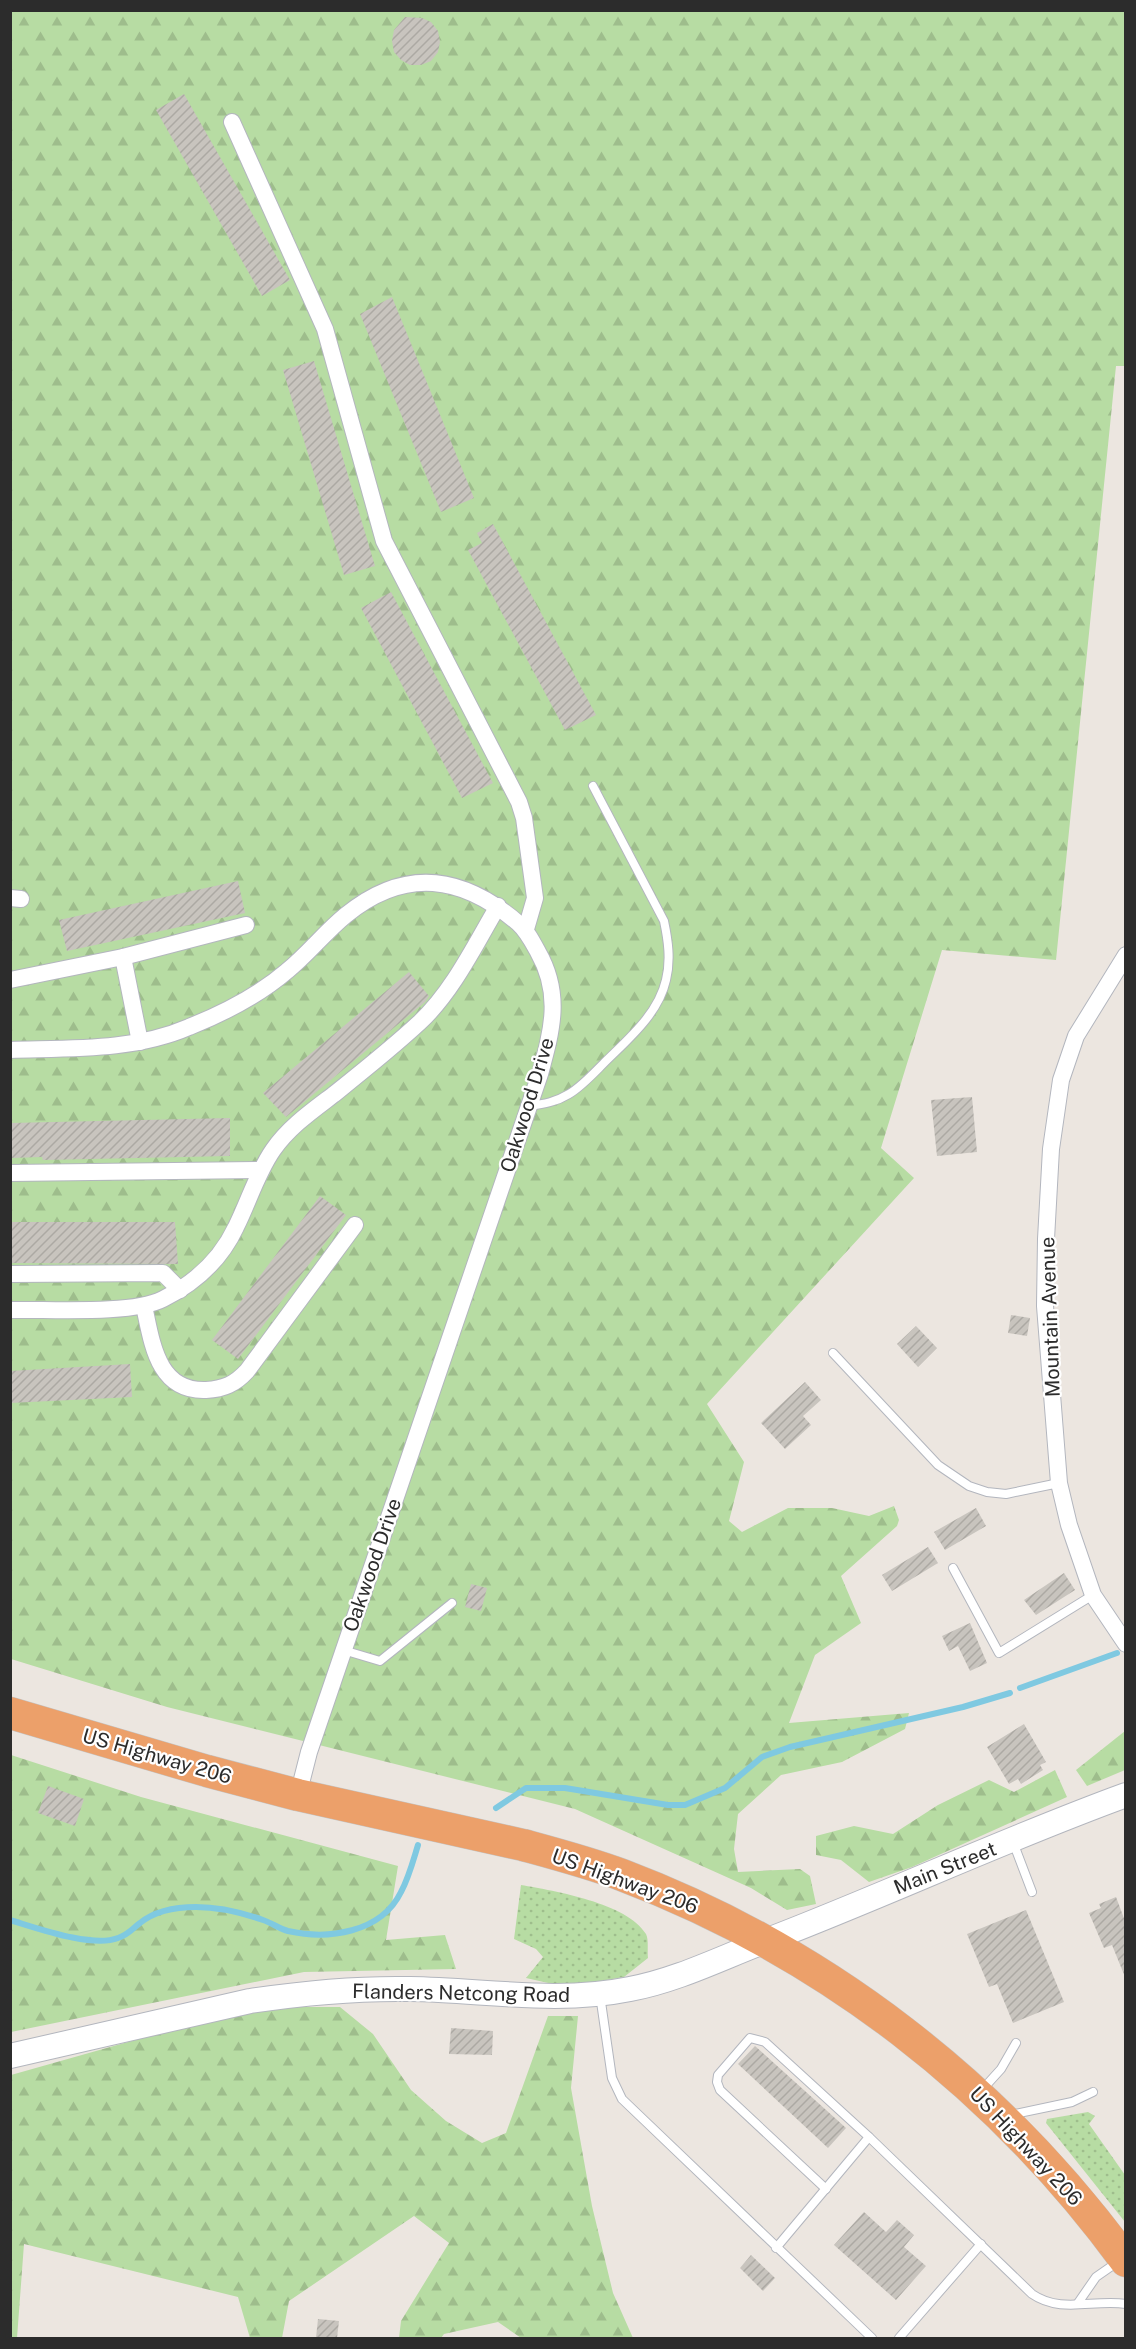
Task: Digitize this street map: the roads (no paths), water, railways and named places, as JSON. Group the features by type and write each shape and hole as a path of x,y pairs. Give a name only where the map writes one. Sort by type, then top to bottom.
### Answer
{"highway":[{"name":"US Highway 206","path":"10,1713 207,1771 298,1795 523,1845 595,1866 679,1899 765,1941 846,1989 930,2052 978,2094 1063,2182 1124,2259"}],"main road":[{"name":"Main Street","path":"765,1941 1125,1795"},
{"name":"Flanders Netcong Road","path":"10,2056 250,2001 292,1995 401,1989 523,1996 600,1994 664,1980 765,1941"}],"street":[{"path":"232,122 325,329 384,542 519,802 524,818 535,898 526,929"},
{"name":"Oakwood Drive","path":"10,1050 81,1048 140,1042 186,1029 245,1001 287,971 345,915 365,901 405,885 442,883 464,889 498,906 526,929 546,966 554,999 549,1042 343,1650 309,1752 298,1795"},
{"path":"10,1310 144,1306 180,1290 203,1273 236,1229 261,1170 286,1134 375,1062 422,1020 443,996 498,906"},
{"path":"10,980 123,957 246,925"},
{"name":"Mountain Avenue","path":"1125,955 1076,1036 1060,1080 1046,1239 1046,1306 1059,1483 1093,1595 1125,1644"},
{"path":"123,957 140,1042"},
{"path":"10,1173 261,1170"},
{"path":"144,1306 154,1351 161,1368 171,1379 200,1390 228,1386 237,1382 247,1371 355,1225"},
{"path":"10,1274 163,1274 180,1290"}],"lane":[{"path":"529,1106 550,1104 571,1093 590,1077 641,1026 660,996 666,980 668,941 664,921 593,786"},
{"path":"832,1353 938,1465 969,1486 987,1492 1006,1494 1059,1483"},
{"path":"953,1568 999,1653 1093,1595"},
{"path":"343,1650 380,1661 452,1603"},
{"path":"1012,1841 1032,1892"},
{"path":"600,1994 612,2078 622,2098 872,2338"},
{"path":"826,2189 720,2090 717,2082 718,2075 750,2038 765,2042 869,2137 1032,2294 1041,2300 1063,2306 1078,2303 1125,2304"},
{"path":"978,2094 1000,2069 1016,2043"},
{"path":"1002,2117 1072,2102 1093,2092"},
{"path":"776,2248 869,2137"},
{"path":"899,2338 981,2244"},
{"path":"1078,2303 1096,2277 1124,2259"}],"waterway":[{"path":"1020,1688 1117,1653"},
{"path":"496,1808 526,1788 565,1788 668,1805 685,1805 725,1788 762,1757 790,1747 963,1707 1010,1693"},
{"path":"10,1920 64,1936 94,1941 125,1935 159,1912 204,1907 247,1915 288,1931 304,1934 336,1933 367,1925 381,1917 392,1906 406,1881 418,1845"}]}
